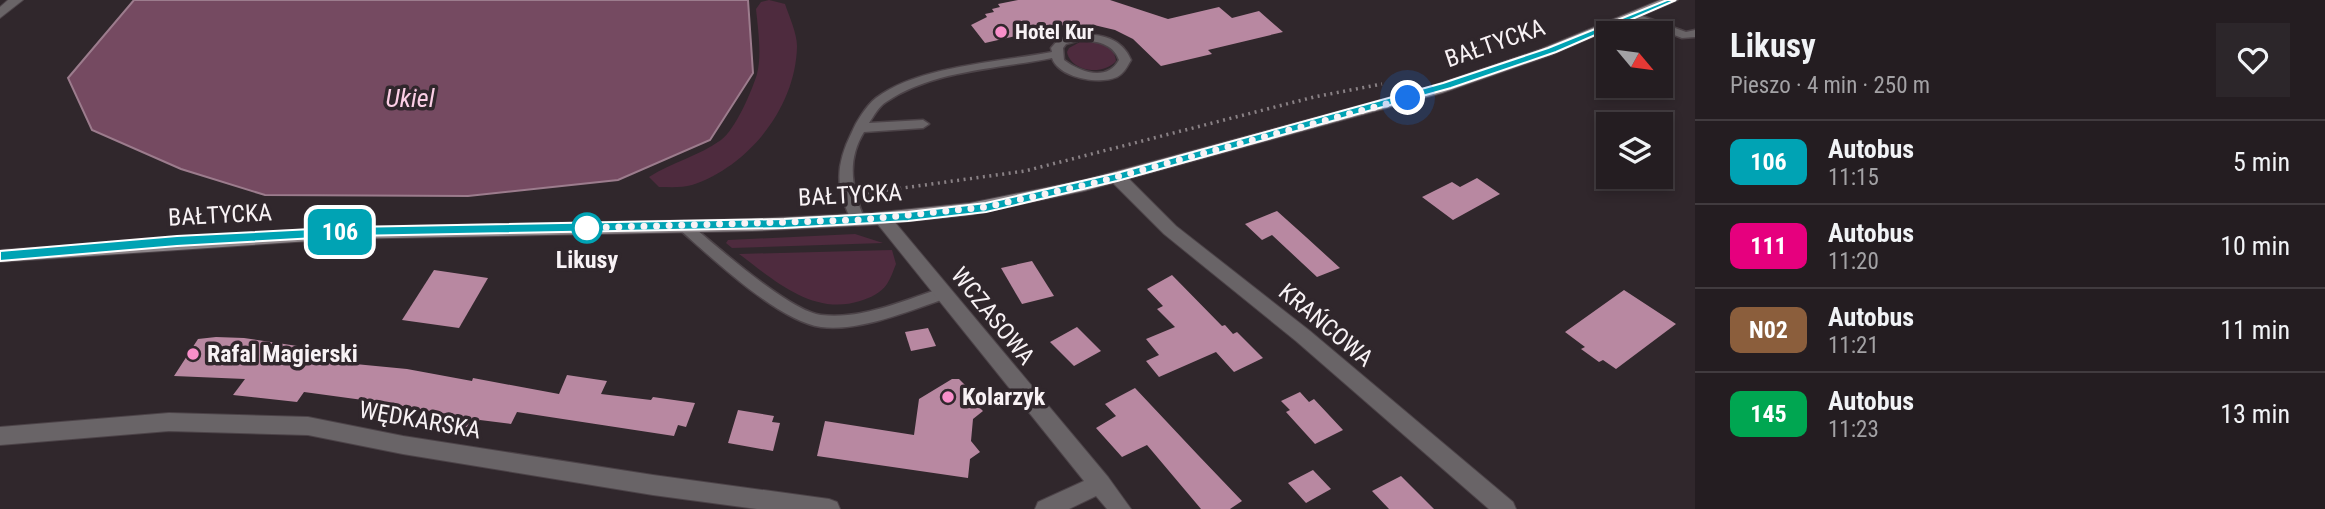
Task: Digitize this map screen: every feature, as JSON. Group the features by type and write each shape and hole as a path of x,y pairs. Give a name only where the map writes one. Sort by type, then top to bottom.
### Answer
{"main road":[{"name":"BAŁTYCKA","path":"0,256 177,241 350,232 858,220 986,207 1117,177 1467,80 1534,57 1671,0"}],"street":[{"path":"0,14 16,0"},
{"name":"KRAŃCOWA","path":"1117,177 1170,230 1303,336 1505,509"},
{"name":"WCZASOWA","path":"882,218 1120,509"},
{"name":"WĘDKARSKA","path":"0,436 169,422 309,426 403,445 626,481 829,509"},
{"path":"1046,509 1100,484"}],"lane":[{"path":"1634,16 1692,37"},
{"path":"858,220 846,194 845,159 848,145 879,102 920,82 1056,54 1062,43 1069,39 1090,37 1119,47 1125,60 1117,72 1097,77 1085,76 1065,67 1056,54"},
{"path":"859,128 923,124"},
{"path":"684,226 789,306 819,321 864,318 942,294"}],"shaded area":[{"path":"769,0 785,4 797,41 795,69 778,112 750,149 713,176 692,185 659,187 649,177 713,146 726,135 737,119 757,74 759,42 756,9 761,2"},
{"path":"1080,42 1092,42 1108,47 1116,61 1103,69 1081,68 1070,59 1067,52"},
{"path":"855,234 883,243 732,248 726,243 728,240"},
{"path":"892,250 896,264 885,287 868,298 843,304 826,304 795,293 739,254"}],"water":[{"name":"Ukiel","path":"134,0 748,0 753,73 710,140 618,180 468,196 265,195 181,169 92,130 68,78"}],"building":[{"name":"Hotel Kur","path":"1018,0 1110,0 1168,19 1219,7 1232,18 1259,11 1283,32 1208,50 1212,54 1161,66 1133,39 1115,30 1094,25 1064,25 985,43 971,25 987,17 985,14 994,12 992,9 1000,7 998,4"},
{"path":"1477,178 1500,194 1453,220 1422,197 1452,182 1460,187"},
{"path":"1277,211 1340,268 1317,277 1272,235 1262,240 1245,224"},
{"path":"1032,261 1054,296 1022,304 1001,268"},
{"path":"434,270 488,278 459,328 402,320"},
{"path":"1172,275 1222,326 1225,325 1233,334 1237,332 1263,358 1234,372 1216,352 1159,377 1146,361 1159,355 1146,339 1175,327 1157,309 1163,306 1147,289"},
{"path":"1624,290 1676,324 1616,369 1603,360 1599,362 1581,349 1585,347 1565,332"},
{"path":"1077,327 1101,351 1074,366 1050,342"},
{"path":"928,328 936,346 911,351 905,332"},
{"path":"244,338 331,351 324,361 407,369 472,381 473,378 559,394 567,375 607,381 601,394 695,403 686,427 678,425 674,436 517,412 511,424 480,420 475,429 449,423 453,415 385,403 304,392 297,402 233,395 245,379 174,376 198,339"},
{"path":"952,379 959,379 975,395 974,402 983,411 973,419 971,441 980,452 970,459 968,478 817,456 825,421 914,435 919,399"},
{"path":"1135,388 1242,501 1230,509 1201,509 1147,445 1122,457 1096,428 1116,416 1105,404"},
{"path":"1300,392 1309,402 1314,399 1343,430 1315,444 1286,412 1290,410 1281,401"},
{"path":"738,410 774,416 772,422 780,423 773,451 728,443"},
{"path":"1313,470 1331,489 1306,503 1288,483"},
{"path":"1401,476 1434,509 1389,509 1372,491"}],"bus line":[{"name":"106","path":"0,256 177,241 350,232 784,223 934,214 986,207 1028,200 1408,98 1552,50 1671,0"}],"place":[{"name":"Hotel Kur","path":"1001,32"},
{"name":"Likusy","path":"587,228"},
{"name":"Rafal Magierski","path":"193,354"},
{"name":"Kolarzyk","path":"948,397"}],"route":[{"path":"587,228 584,228 858,220 986,207 1028,200 1094,183 1408,98"}]}
